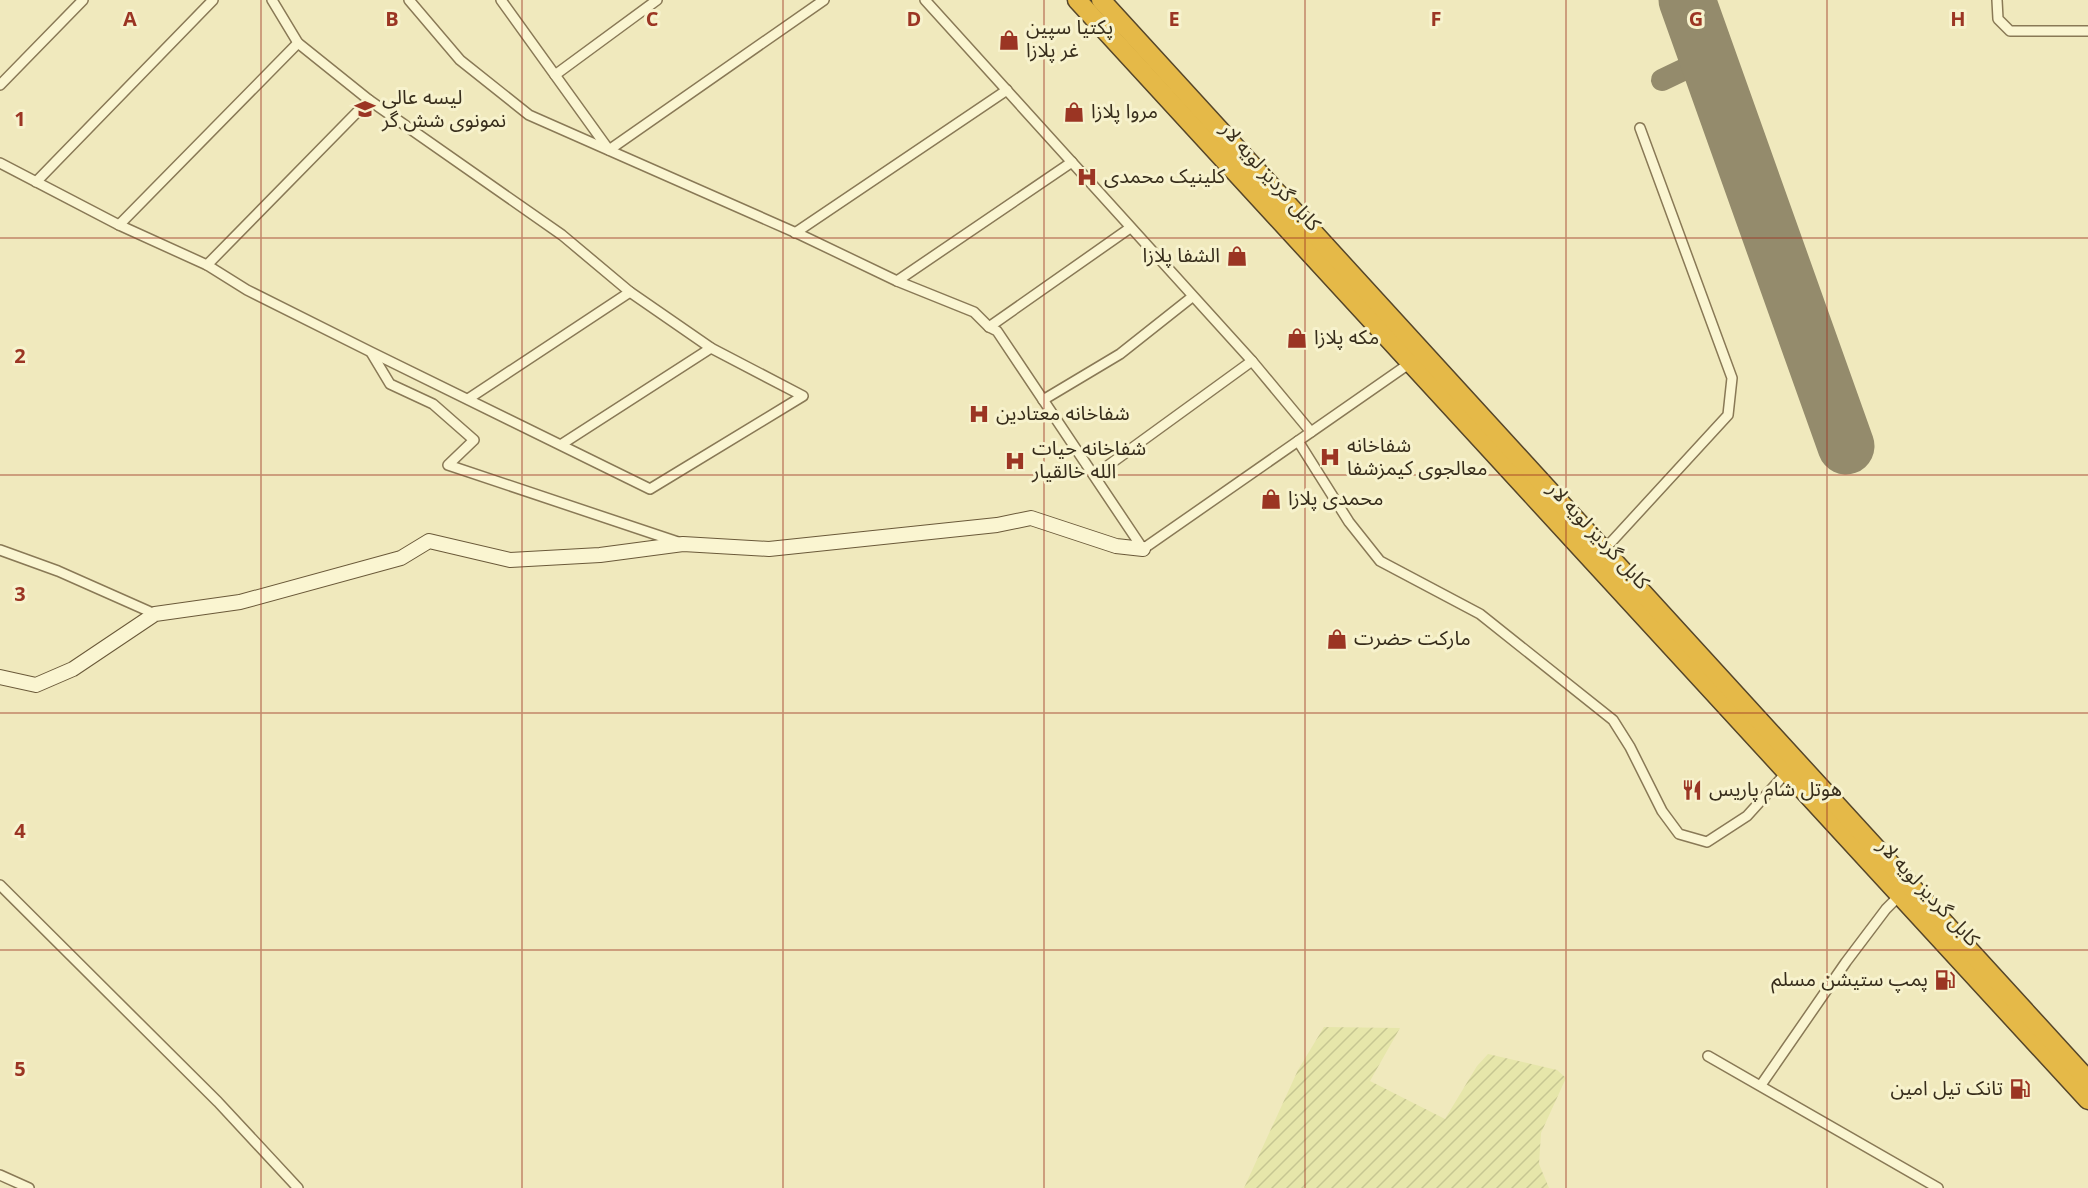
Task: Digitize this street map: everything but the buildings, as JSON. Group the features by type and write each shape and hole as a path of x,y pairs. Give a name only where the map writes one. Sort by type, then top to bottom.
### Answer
{"highway":[{"name":"کابل گردیز لویه لار","path":"1077,0 1603,551 2088,1080"},
{"name":"کابل گردیز لویه لار","path":"1101,0 1786,773 2088,1100"}],"street":[{"path":"0,85 83,0"},
{"path":"36,182 213,0"},
{"path":"0,163 119,225 207,265 247,290 650,489 803,396 711,348 630,292 562,235 369,100 298,43 272,0"},
{"path":"409,0 460,60 529,115 897,280 974,312 989,327 997,331 1143,549"},
{"path":"555,75 657,0"},
{"path":"609,150 824,0"},
{"path":"925,0 1252,361 1311,432"},
{"path":"1997,0 1998,19 2010,31 2088,31"},
{"path":"504,1 609,150"},
{"path":"119,225 298,43"},
{"path":"795,233 1007,90"},
{"path":"207,265 369,100"},
{"path":"1603,551 1728,415 1732,378 1640,128"},
{"path":"897,280 1072,162"},
{"path":"989,327 1130,228"},
{"path":"468,399 630,292"},
{"path":"1043,400 1120,354 1192,297"},
{"path":"562,444 711,348"},
{"path":"371,352 390,384 434,404 474,440 448,465 683,544"},
{"path":"0,677 36,685 73,669 155,614 240,602 401,558 429,541 510,560 600,555 683,544 769,549 997,525 1031,518 1116,546 1143,549 1417,358"},
{"path":"1095,475 1252,361"},
{"path":"1298,441 1349,522 1380,561 1480,614 1613,720 1630,747 1662,811 1679,834 1707,842 1747,816 1786,773"},
{"path":"0,550 58,571 155,614"},
{"path":"0,885 218,1102 298,1188"},
{"path":"1761,1085 1846,962 1886,909 1900,895"},
{"path":"1708,1056 1938,1188"},
{"path":"0,1175 29,1188"}],"green space":[{"path":"1324,1027 1400,1028 1370,1081 1445,1119 1477,1066 1488,1054 1557,1070 1566,1078 1541,1133 1539,1164 1549,1188 1244,1188 1298,1070"}],"taxiway":[{"path":"1662,80 1708,58"}],"runway":[{"path":"1687,0 1846,446"}],"place":[{"name":"پکتیا سپین غر پلازا","path":"1009,40"},
{"name":"لیسه عالی نمونوی شش گر","path":"365,109"},
{"name":"مروا پلازا","path":"1074,112"},
{"name":"کلینیک محمدی","path":"1087,177"},
{"name":"الشفا پلازا","path":"1237,256"},
{"name":"مکه پلازا","path":"1297,338"},
{"name":"شفاخانه معتادین","path":"979,414"},
{"name":"شفاخانه معالجوی کیمزشفا","path":"1330,457"},
{"name":"شفاخانه حیات الله خالقیار","path":"1015,461"},
{"name":"محمدی پلازا","path":"1271,499"},
{"name":"مارکت حضرت","path":"1337,639"},
{"name":"هوتل شام پاریس","path":"1692,790"},
{"name":"پمپ ستیشن مسلم","path":"1945,980"},
{"name":"تانک تیل امین","path":"2020,1089"}]}
